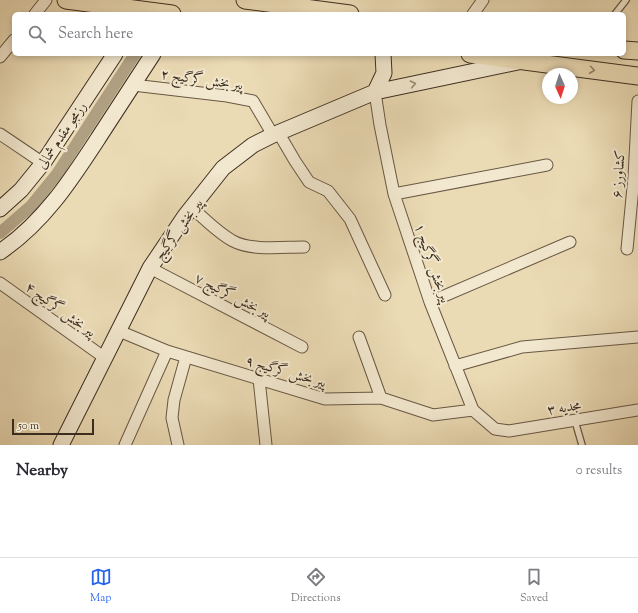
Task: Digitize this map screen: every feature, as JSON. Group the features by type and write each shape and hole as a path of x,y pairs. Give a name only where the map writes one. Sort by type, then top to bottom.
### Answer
{"main road":[{"path":"66,0 142,12"},
{"path":"245,0 335,12"},
{"path":"626,50 638,51"},
{"path":"485,56 638,76"}],"street":[{"path":"37,12 46,0"},
{"path":"474,12 483,0"},
{"path":"0,57 12,42"},
{"name":"رزمجو مقدم شمالی","path":"0,209 21,190 44,163 114,56"},
{"path":"0,252 42,216 70,183 152,56"},
{"path":"375,92 384,74 383,56"},
{"name":"پیر بخش گرگیج","path":"61,445 150,268 186,216 223,168 253,145 276,133 375,92 523,61"},
{"name":"پیر بخش گرگیج ۲","path":"132,85 227,96 253,101 276,133"},
{"name":"پیر بخش گرگیج ۱","path":"375,92 394,194 430,302 473,410 495,429"},
{"name":"کشاورز ۶","path":"627,249 636,164 638,101"},
{"path":"276,133 309,182 328,190 350,219 385,295"},
{"path":"0,134 44,163"},
{"path":"394,194 547,165"},
{"path":"192,208 234,242 252,246 304,247"},
{"path":"430,302 570,242"},
{"name":"پیر بخش گرگیج ۷","path":"150,268 302,347"},
{"name":"پیر بخش گرگیج ۴","path":"0,283 105,358"},
{"name":"پیر بخش گرگیج ۹","path":"119,331 167,351 325,399 381,398 432,415 473,410"},
{"path":"359,337 381,398"},
{"path":"455,366 522,347 638,337"},
{"path":"125,445 167,351"},
{"path":"178,445 172,418 174,400 186,357"},
{"path":"260,379 266,445"},
{"name":"مجدیه ۳","path":"495,429 509,431 638,410"}],"lane":[{"path":"617,12 626,0"},
{"path":"575,421 582,445"}],"waterway":[{"path":"0,233 31,206 57,174 134,56"}]}
